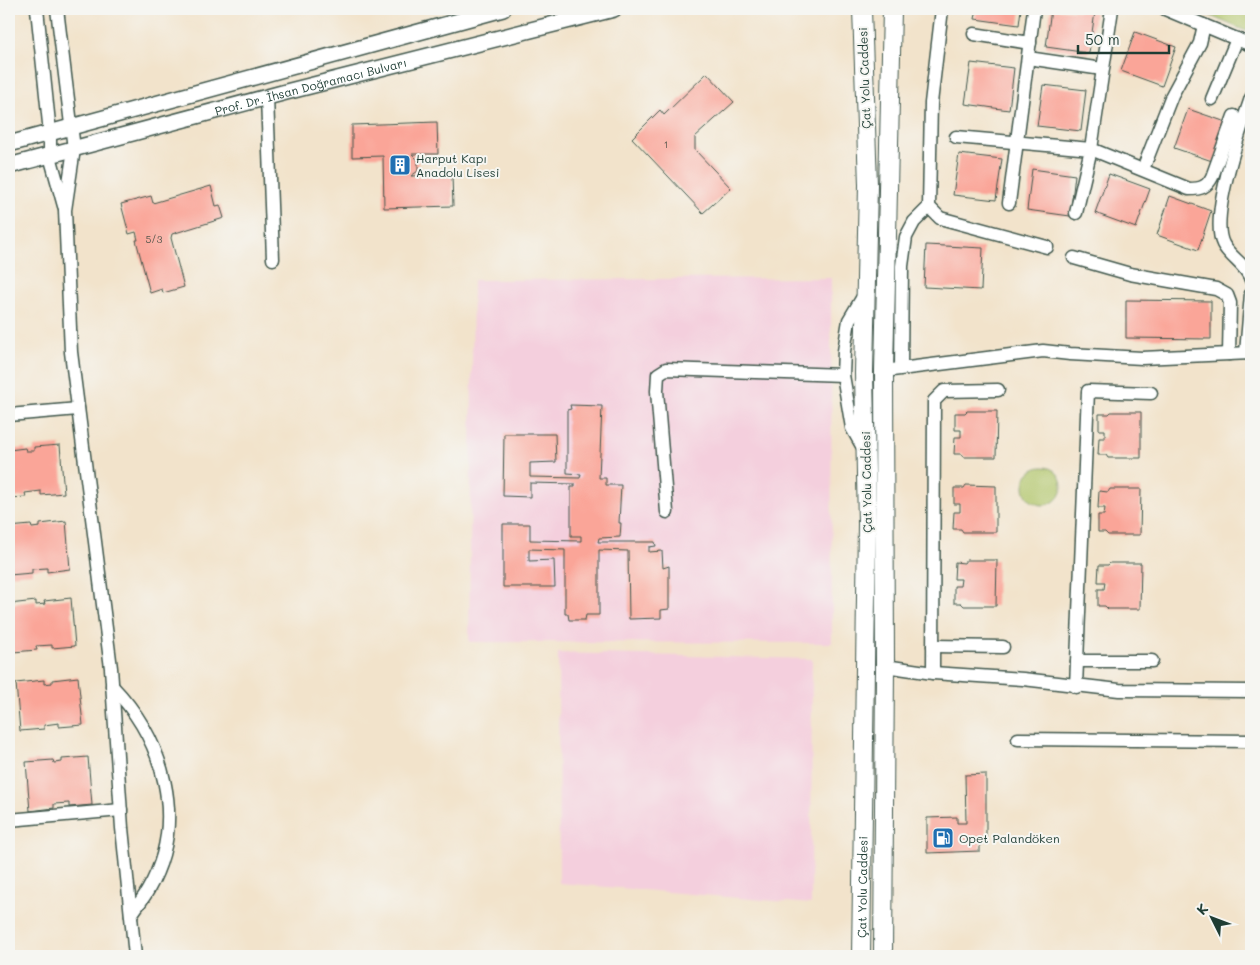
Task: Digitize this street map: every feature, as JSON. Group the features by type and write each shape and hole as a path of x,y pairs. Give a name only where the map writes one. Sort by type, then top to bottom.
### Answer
{"highway":[{"name":"Çat Yolu Caddesi","path":"861,956 867,524 866,293 868,185 862,9"},
{"name":"Çat Yolu Caddesi","path":"883,956 885,666 893,369 892,9"}],"main road":[{"name":"Prof. Dr. İhsan Doğramacı Bulvarı","path":"9,144 503,9"},
{"name":"Prof. Dr. İhsan Doğramacı Bulvarı","path":"9,166 267,97 614,9"}],"street":[{"path":"37,9 50,132 50,156 65,210"},
{"path":"57,9 74,149 65,210 71,352 112,686 121,810 135,956"},
{"path":"942,9 931,103 929,207 914,222 906,236 893,369 1043,350 1070,354 1142,358 1248,353 1251,294"},
{"path":"1009,203 1034,9"},
{"path":"1076,213 1091,149 1112,9"},
{"path":"1165,9 1251,45"},
{"path":"1143,169 1172,95 1200,43 1204,25"},
{"path":"974,34 1030,43"},
{"path":"1212,99 1237,39"},
{"path":"1028,58 1102,69"},
{"path":"267,97 273,259"},
{"path":"1251,98 1234,147 1218,222 1223,244 1251,275"},
{"path":"956,137 1091,149 1189,189 1199,189 1208,185 1234,116"},
{"path":"929,207 940,218 1047,247"},
{"path":"1074,258 1130,274 1216,289 1228,295 1230,303 1229,354"},
{"path":"866,293 849,320 844,351 843,375 852,428 866,451"},
{"path":"667,512 658,374 666,369 843,375"},
{"path":"933,673 934,401 944,390 998,390"},
{"path":"1076,686 1088,391 1151,393"},
{"path":"9,415 78,409"},
{"path":"934,646 1003,647"},
{"path":"1077,661 1152,661"},
{"path":"885,666 933,673 1023,679 1119,690 1251,691"},
{"path":"112,686 136,714 151,739 163,773 167,798 167,826 160,862 148,891 131,915"},
{"path":"1018,739 1251,741"},
{"path":"9,820 121,810"}],"shaded area":[{"path":"831,278 832,643 469,642 473,280"},
{"path":"558,653 812,659 811,904 559,883"}],"green space":[{"path":"1194,9 1251,9 1251,28 1246,31"},
{"path":"1043,467 1057,472 1062,486 1057,500 1043,505 1029,500 1024,486 1029,472"}],"building":[{"path":"977,9 1021,9 1019,25 975,19"},
{"path":"1051,9 1095,12 1089,53 1046,47"},
{"path":"1135,32 1176,47 1162,86 1121,71"},
{"path":"971,63 1014,68 1009,110 965,104"},
{"path":"707,73 734,102 695,137 695,150 731,188 703,213 632,138 660,110 664,115"},
{"path":"1043,85 1086,90 1081,131 1037,126"},
{"path":"1188,109 1229,123 1215,162 1174,148"},
{"name":"Harput Kapı Anadolu Lisesi","path":"437,122 438,154 412,154 418,160 418,171 411,176 452,175 453,206 384,208 383,156 352,157 352,125"},
{"path":"959,154 1002,159 996,200 953,195"},
{"path":"1032,169 1075,175 1070,216 1027,210"},
{"path":"1109,174 1150,189 1136,228 1095,213"},
{"path":"211,186 216,206 220,205 224,218 172,234 171,238 184,287 163,293 162,289 150,293 136,240 138,240 136,232 129,234 121,204 151,196 153,203"},
{"path":"1170,196 1211,211 1198,250 1157,235"},
{"path":"926,245 983,248 981,290 924,287"},
{"path":"1126,300 1211,301 1211,339 1126,338"},
{"path":"570,405 602,406 599,478 606,478 606,485 621,485 619,523 621,523 620,537 599,538 598,542 655,542 656,546 649,547 649,552 662,551 663,568 669,566 669,609 661,610 661,618 629,619 628,551 599,550 599,615 586,615 585,620 569,620 568,614 565,614 565,550 529,549 529,561 554,560 555,587 503,587 503,524 530,524 530,540 581,541 581,536 571,536 571,487 575,487 575,484 530,483 530,497 503,496 504,434 555,434 556,462 530,463 530,477 580,478 581,474 567,473 567,410 571,409"},
{"path":"967,411 997,411 996,457 964,457 962,454 954,454 955,437 961,437 961,430 955,430 955,413 965,413"},
{"path":"1111,412 1141,412 1141,458 1108,458 1106,455 1098,455 1099,438 1105,438 1105,430 1099,430 1099,414 1109,414"},
{"path":"60,445 64,493 41,495 41,491 25,493 26,497 9,498 9,450 25,448 26,451 34,451 34,447"},
{"path":"966,485 996,486 996,532 963,532 961,529 953,529 954,512 960,512 960,504 954,504 954,488 964,488"},
{"path":"1110,489 1141,489 1140,535 1108,535 1105,532 1098,532 1098,515 1104,515 1105,508 1098,508 1099,491 1108,492"},
{"path":"66,521 70,569 47,572 47,568 32,569 32,573 9,575 9,527 31,525 32,528 40,527 40,524"},
{"path":"966,560 997,560 996,606 964,606 961,603 954,603 954,586 960,586 961,579 954,579 955,562 964,563"},
{"path":"1110,563 1141,563 1140,609 1108,609 1105,606 1098,606 1098,589 1104,589 1105,582 1098,582 1099,565 1108,565"},
{"path":"71,598 75,646 52,648 52,645 36,646 37,650 13,652 9,604 36,601 36,605 45,604 44,601"},
{"path":"78,677 83,725 59,727 59,723 44,725 44,729 20,731 16,683 44,680 44,684 52,683 52,680"},
{"path":"88,757 92,805 69,807 69,803 54,804 54,808 30,811 26,762 53,760 54,763 62,762 62,759"},
{"path":"986,774 986,841 980,843 980,851 927,853 927,818 957,817 957,823 966,823 965,775"}],"place":[{"name":"Harput Kapı Anadolu Lisesi","path":"400,165"},
{"name":"Opet Palandöken","path":"943,838"}]}
